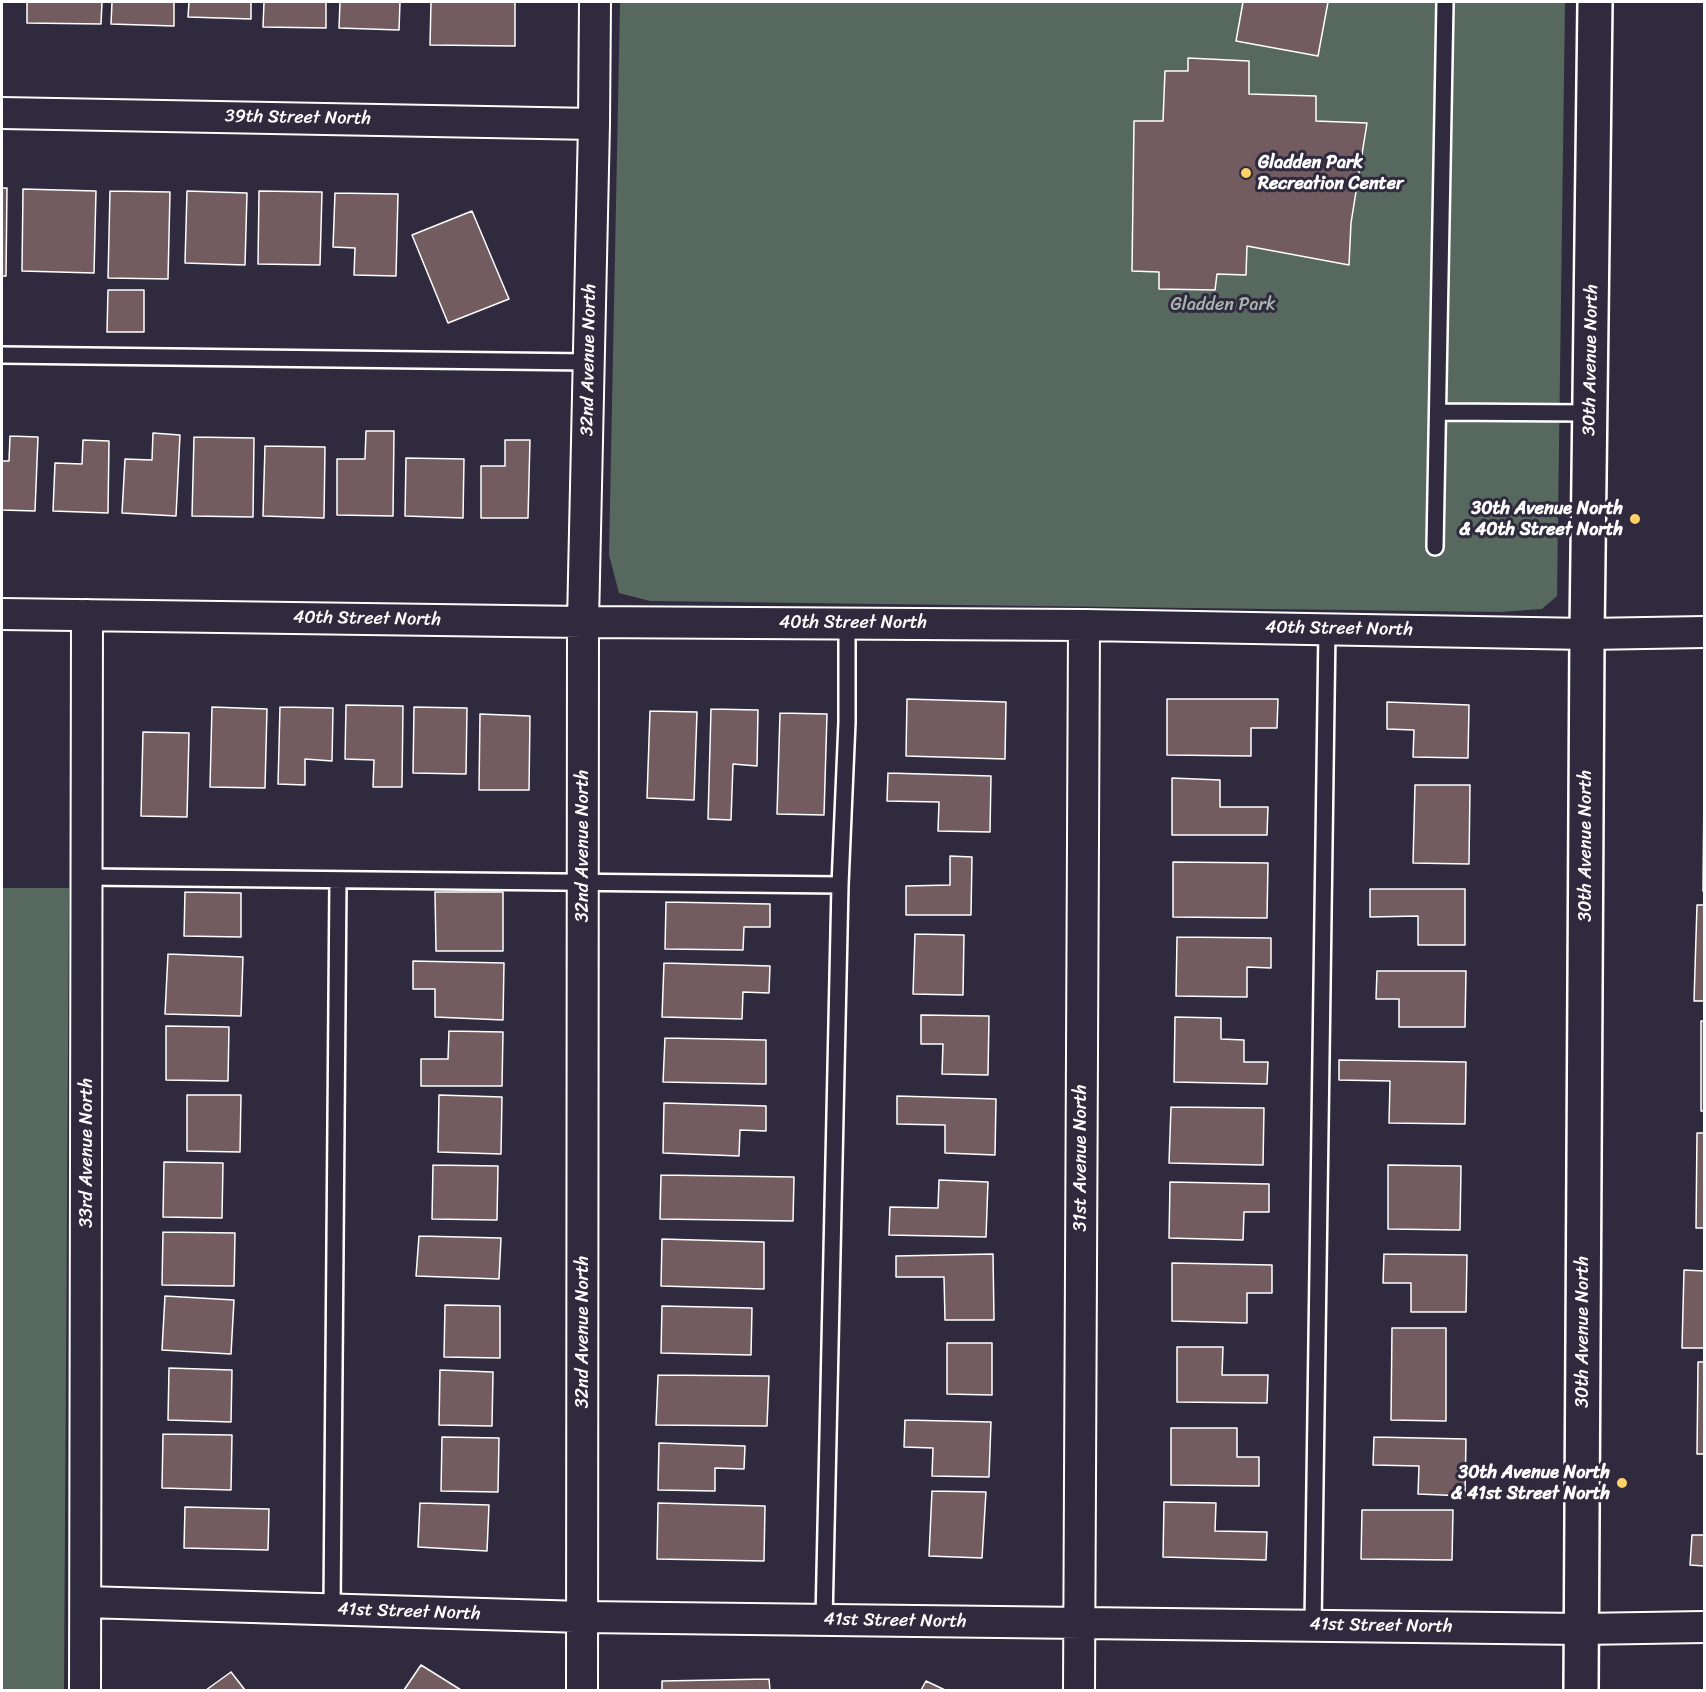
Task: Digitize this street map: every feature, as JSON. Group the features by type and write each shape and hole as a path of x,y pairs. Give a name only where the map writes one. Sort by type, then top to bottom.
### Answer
{"street":[{"name":"32nd Avenue North","path":"582,1690 583,622 595,2"},
{"name":"30th Avenue North","path":"1581,1690 1587,634 1595,2"},
{"name":"39th Street North","path":"2,113 594,124"},
{"name":"40th Street North","path":"2,614 583,622 1084,625 1587,634 1704,632"},
{"name":"33rd Avenue North","path":"85,1690 87,615"},
{"name":"31st Avenue North","path":"1078,1690 1084,625"},
{"name":"41st Street North","path":"86,1602 583,1617 1581,1629 1704,1627"}],"lane":[{"path":"1435,548 1445,2"},
{"path":"2,355 589,362"},
{"path":"1438,412 1590,413"},
{"path":"824,1620 848,623"},
{"path":"1312,1625 1327,629"},
{"path":"87,877 840,885"},
{"path":"332,1609 338,880"}],"green space":[{"name":"Gladden Park","path":"620,2 1565,2 1557,596 1542,609 1501,612 650,601 619,593 609,555"},
{"path":"2,888 69,888 64,1690 2,1690"}],"building":[{"path":"27,2 102,2 101,24 27,23"},
{"path":"112,2 174,2 174,26 111,24"},
{"path":"189,2 251,2 251,19 188,17"},
{"path":"264,2 326,2 326,28 263,27"},
{"path":"340,2 400,2 399,30 339,28"},
{"path":"431,2 515,2 515,46 430,45"},
{"path":"1243,2 1328,2 1318,56 1236,41"},
{"name":"Gladden Park Recreation Center","path":"1188,58 1249,61 1249,94 1316,96 1316,121 1367,123 1351,223 1349,265 1247,246 1246,275 1217,274 1215,290 1159,289 1159,272 1132,271 1134,121 1163,121 1165,71 1188,71"},
{"path":"2,188 7,188 6,276 2,276"},
{"path":"23,189 96,191 94,273 22,271"},
{"path":"110,191 170,192 168,279 108,278"},
{"path":"187,191 247,193 245,265 185,263"},
{"path":"259,191 322,192 320,265 258,264"},
{"path":"335,193 398,194 396,276 354,275 355,248 333,247"},
{"path":"472,211 509,299 448,323 412,235"},
{"path":"108,290 144,290 144,332 107,332"},
{"path":"366,431 394,431 393,516 337,515 337,459 365,459"},
{"path":"153,433 180,435 176,516 122,513 125,459 152,460"},
{"path":"10,436 38,437 35,511 2,510 2,461 9,461"},
{"path":"194,437 254,438 253,517 192,516"},
{"path":"83,440 109,441 108,513 53,511 55,463 82,464"},
{"path":"505,440 530,440 528,518 481,518 481,466 505,466"},
{"path":"265,446 325,447 324,518 263,516"},
{"path":"406,458 464,459 463,518 405,516"},
{"path":"907,699 1006,702 1005,759 906,756"},
{"path":"1167,699 1278,699 1277,728 1251,728 1251,756 1167,755"},
{"path":"1387,702 1469,705 1468,758 1413,757 1414,730 1387,729"},
{"path":"346,705 403,706 402,787 373,787 374,760 345,759"},
{"path":"212,707 267,709 265,788 210,787"},
{"path":"280,707 333,708 332,761 305,759 305,785 278,784"},
{"path":"414,707 467,708 466,774 413,773"},
{"path":"711,709 758,710 757,766 733,764 731,820 708,819"},
{"path":"650,711 697,712 694,800 647,798"},
{"path":"780,713 827,714 824,815 777,814"},
{"path":"480,714 530,716 529,790 479,790"},
{"path":"143,732 189,733 187,817 141,816"},
{"path":"888,773 991,776 990,832 938,831 939,802 887,801"},
{"path":"1172,778 1220,780 1220,807 1268,807 1267,835 1172,835"},
{"path":"1415,785 1470,785 1469,864 1413,863"},
{"path":"1704,793 1704,891 1703,891"},
{"path":"950,856 972,857 971,915 906,915 906,886 950,885"},
{"path":"1173,862 1268,863 1267,918 1173,917"},
{"path":"1370,889 1465,889 1465,945 1418,945 1418,916 1370,917"},
{"path":"185,892 241,893 241,937 184,936"},
{"path":"435,892 503,892 503,951 436,951"},
{"path":"666,902 770,904 770,927 744,927 743,950 665,949"},
{"path":"1697,905 1704,905 1704,1001 1694,1001"},
{"path":"915,934 964,935 963,995 913,994"},
{"path":"1177,937 1271,938 1271,968 1247,967 1247,997 1176,996"},
{"path":"168,954 243,957 241,1016 165,1014"},
{"path":"413,961 504,963 503,1020 435,1017 435,989 413,989"},
{"path":"664,963 770,966 769,993 743,992 742,1019 662,1017"},
{"path":"1377,971 1466,971 1465,1027 1399,1027 1399,999 1376,999"},
{"path":"921,1015 989,1016 988,1075 942,1074 943,1044 921,1044"},
{"path":"1175,1017 1221,1018 1221,1039 1244,1040 1244,1062 1268,1062 1267,1084 1174,1082"},
{"path":"1701,1021 1704,1021 1704,1111 1701,1111"},
{"path":"166,1026 229,1027 228,1081 166,1080"},
{"path":"449,1031 503,1032 502,1086 421,1086 421,1059 448,1059"},
{"path":"665,1038 766,1040 766,1084 663,1082"},
{"path":"1339,1060 1466,1062 1465,1124 1389,1123 1390,1081 1339,1080"},
{"path":"187,1095 241,1095 240,1152 187,1151"},
{"path":"439,1095 502,1097 501,1154 438,1152"},
{"path":"897,1096 996,1099 995,1155 945,1153 945,1125 897,1124"},
{"path":"664,1103 766,1106 766,1131 740,1130 739,1156 663,1153"},
{"path":"1171,1107 1264,1108 1263,1165 1169,1163"},
{"path":"1697,1133 1704,1133 1704,1228 1696,1228"},
{"path":"164,1162 223,1163 222,1218 163,1217"},
{"path":"433,1165 498,1166 497,1220 432,1219"},
{"path":"1388,1165 1461,1166 1460,1230 1388,1229"},
{"path":"661,1175 794,1177 793,1221 660,1219"},
{"path":"939,1180 988,1182 986,1237 889,1235 890,1207 938,1208"},
{"path":"1170,1182 1269,1184 1269,1212 1244,1212 1243,1240 1169,1238"},
{"path":"163,1232 235,1233 234,1286 162,1285"},
{"path":"419,1236 501,1238 499,1279 416,1276"},
{"path":"662,1239 764,1242 764,1289 661,1286"},
{"path":"993,1254 994,1320 945,1320 944,1277 896,1277 896,1256"},
{"path":"1384,1254 1467,1255 1466,1312 1411,1312 1411,1283 1383,1283"},
{"path":"1172,1263 1272,1265 1272,1293 1247,1293 1247,1323 1172,1321"},
{"path":"1684,1270 1704,1271 1704,1348 1682,1348"},
{"path":"165,1296 234,1300 231,1354 162,1350"},
{"path":"445,1305 500,1306 500,1358 444,1357"},
{"path":"662,1306 752,1308 751,1355 661,1353"},
{"path":"1392,1328 1446,1328 1446,1421 1391,1420"},
{"path":"947,1343 992,1343 992,1395 947,1394"},
{"path":"1177,1347 1223,1347 1222,1375 1268,1375 1267,1403 1177,1402"},
{"path":"1698,1362 1704,1362 1704,1454 1697,1454"},
{"path":"169,1368 232,1370 231,1422 168,1420"},
{"path":"440,1370 493,1372 492,1426 439,1425"},
{"path":"658,1375 769,1376 767,1426 656,1425"},
{"path":"905,1420 991,1422 989,1477 932,1476 933,1448 904,1447"},
{"path":"1171,1428 1237,1428 1237,1457 1259,1457 1259,1486 1171,1485"},
{"path":"163,1434 232,1435 231,1490 162,1488"},
{"path":"442,1437 499,1438 498,1492 441,1491"},
{"path":"1374,1437 1466,1439 1465,1496 1418,1494 1419,1466 1373,1465"},
{"path":"659,1443 745,1446 744,1469 715,1468 715,1491 658,1490"},
{"path":"932,1491 986,1492 982,1558 929,1556"},
{"path":"1164,1502 1216,1503 1215,1531 1267,1532 1266,1560 1163,1557"},
{"path":"420,1503 489,1505 487,1551 418,1547"},
{"path":"658,1503 765,1506 764,1561 657,1559"},
{"path":"185,1507 269,1509 268,1550 184,1548"},
{"path":"1362,1510 1453,1510 1452,1560 1361,1559"},
{"path":"1692,1535 1704,1535 1704,1566 1690,1565"},
{"path":"421,1665 461,1690 404,1690"},
{"path":"231,1672 245,1690 206,1690"},
{"path":"769,1679 770,1690 662,1690 662,1681"},
{"path":"926,1681 945,1690 921,1690"}],"place":[{"name":"Gladden Park Recreation Center","path":"1246,173"},
{"name":"30th Avenue North & 40th Street North","path":"1635,519"},
{"name":"30th Avenue North & 41st Street North","path":"1622,1483"}]}
